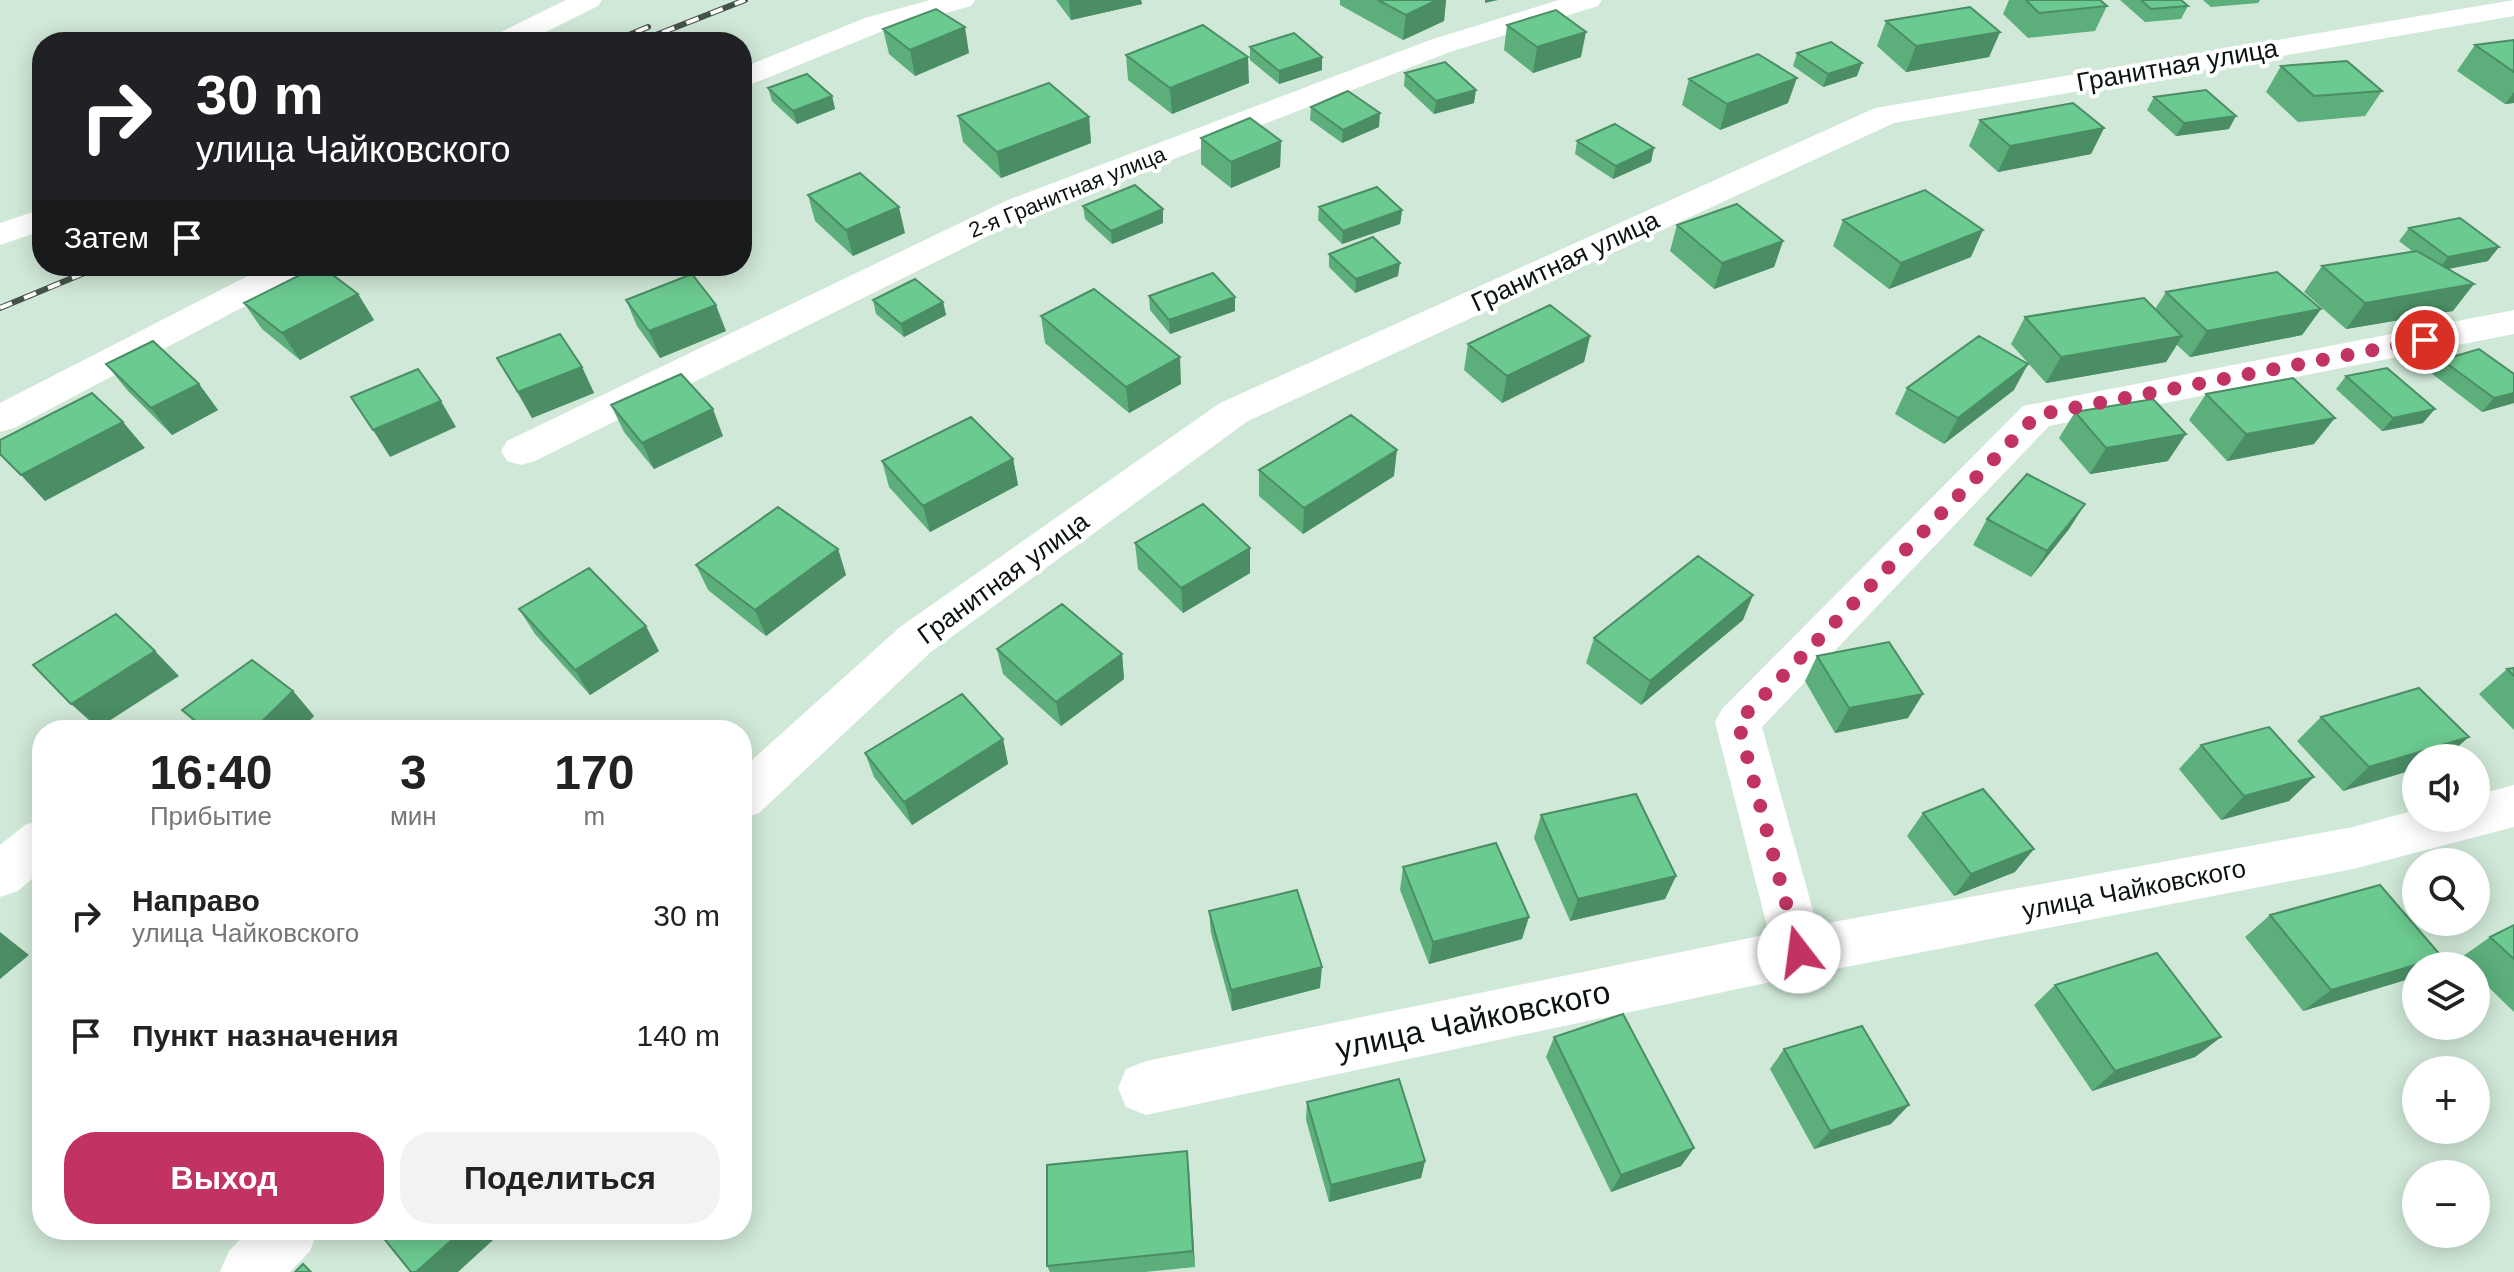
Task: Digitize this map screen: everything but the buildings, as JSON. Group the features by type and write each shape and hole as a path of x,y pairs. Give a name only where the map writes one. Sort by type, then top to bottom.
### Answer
{"street":[{"path":"523,32 588,0"},
{"path":"752,75 875,24 961,0"},
{"name":"2-я Гранитная улица","path":"521,451 1020,207 1440,46 1588,0"},
{"name":"Гранитная улица","path":"752,790 916,639 1234,412 1886,115 2514,8"},
{"path":"0,235 32,223"},
{"path":"0,419 275,276"},
{"path":"1799,952 1738,722 2037,415 2514,322"},
{"path":"2490,812 2514,806"},
{"name":"улица Чайковского","path":"1146,1088 1799,952 2353,848 2414,832"},
{"path":"0,875 32,848"},
{"path":"250,1272 280,1240"}],"railway":[{"path":"663,32 745,0"},
{"path":"636,32 648,27"},
{"path":"0,308 77,276"}],"route":[{"path":"1799,952 1738,722 2037,415 2425,340"}]}
